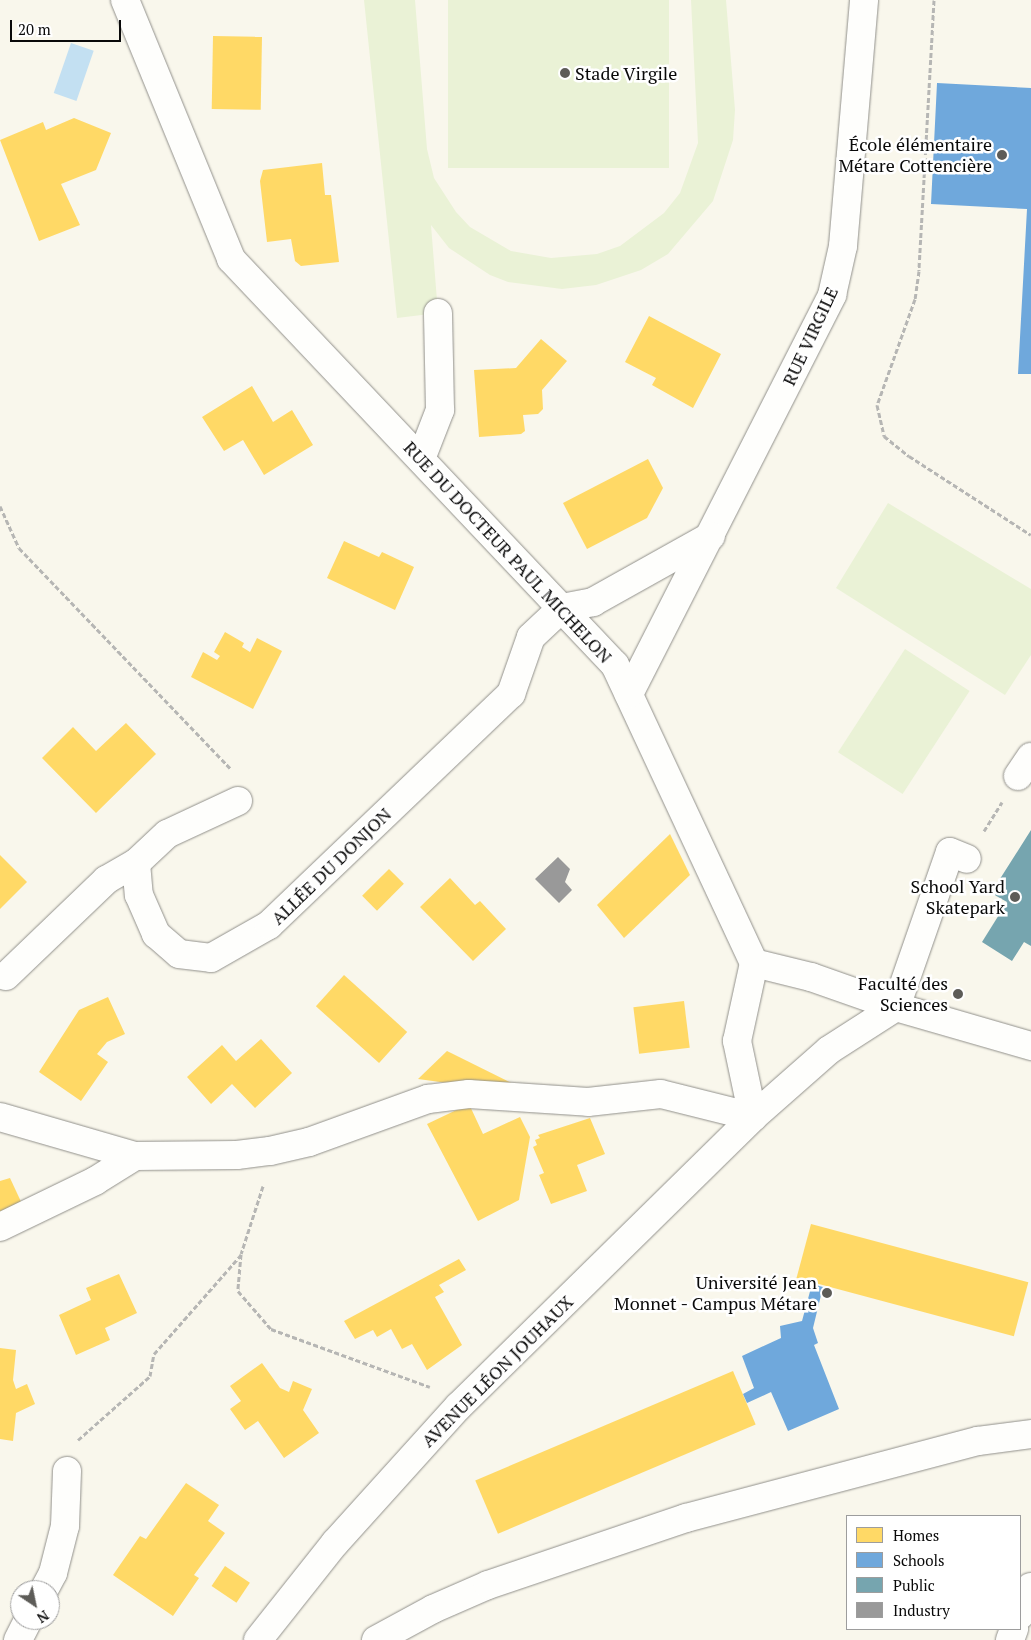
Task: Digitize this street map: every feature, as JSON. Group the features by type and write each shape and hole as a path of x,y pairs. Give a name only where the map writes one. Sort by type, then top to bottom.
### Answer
{"street":[{"name":"RUE DU DOCTEUR PAUL MICHELON","path":"125,0 231,259 421,458 614,665 754,963"},
{"name":"RUE VIRGILE","path":"628,694 711,536 832,295 843,246 864,0"},
{"path":"421,458 440,410 438,313"},
{"path":"562,608 593,602 711,536"},
{"name":"ALLÉE DU DONJON","path":"136,863 139,895 156,934 178,954 211,958 270,925 511,694 532,637 562,608"},
{"path":"6,976 106,880 136,863 167,834 238,801"},
{"path":"896,1007 950,852 967,859"},
{"path":"0,1117 135,1156 237,1155 270,1151 309,1142 428,1099 468,1094 588,1102 661,1094 753,1117 737,1041 754,963 811,977 896,1007 1031,1046"},
{"name":"AVENUE LÉON JOUHAUX","path":"258,1640 335,1543 459,1406 753,1117 829,1050 896,1007"},
{"path":"0,1227 95,1182 135,1156"},
{"path":"376,1640 433,1609 488,1585 686,1518 978,1441 1031,1434"},
{"path":"49,1580 65,1526 67,1471"},
{"path":"1021,1612 1031,1587"}],"path":[{"path":"934,0 919,271 915,299 877,406 884,436 909,456 1031,535"},
{"path":"0,506 20,548 229,765 238,801"},
{"path":"967,859 1024,766"},
{"path":"263,1183 242,1254 238,1291 271,1328 428,1386 459,1406"},
{"path":"67,1471 79,1436 150,1376 154,1354 242,1254"}],"green space":[{"path":"364,0 415,0 427,149 434,178 456,212 470,227 511,251 551,258 597,254 620,246 664,213 680,193 698,143 691,0 726,0 735,110 733,140 713,201 668,254 641,270 596,285 562,289 508,282 490,275 449,248 431,225 438,313 397,318"},
{"name":"Stade Virgile","path":"448,0 669,0 669,168 448,168"},
{"path":"888,503 1031,589 1031,655 1005,695 836,588"},
{"path":"905,649 970,691 903,794 838,752"}],"water":[{"path":"71,43 94,51 76,101 54,93"}],"building: Homes":[{"path":"213,36 262,37 261,110 212,109"},
{"path":"74,118 111,133 96,170 61,184 80,225 39,241 0,140 43,122 46,130"},
{"path":"322,163 325,195 331,195 339,262 301,266 295,261 291,239 267,242 260,181 263,170"},
{"path":"649,316 721,354 693,408 652,385 656,378 625,362"},
{"path":"541,339 567,361 542,390 543,409 538,414 523,415 525,431 521,434 479,437 474,370 516,368"},
{"path":"252,386 273,422 292,410 313,445 264,475 243,440 224,451 202,417"},
{"path":"648,459 663,488 647,518 587,549 563,503"},
{"path":"344,541 379,557 382,552 414,567 395,610 327,578"},
{"path":"225,632 244,643 242,647 250,652 257,638 282,651 253,709 191,677 203,652 217,660 220,656 214,652"},
{"path":"126,723 156,754 96,813 42,758 73,727 96,751"},
{"path":"670,834 690,875 624,938 597,905"},
{"path":"0,855 27,882 0,909"},
{"path":"389,869 404,884 377,911 362,896"},
{"path":"450,878 475,905 480,901 506,929 473,961 420,907"},
{"path":"344,975 407,1032 379,1063 316,1006"},
{"path":"108,997 125,1034 107,1042 97,1054 108,1062 81,1101 39,1072 79,1010"},
{"path":"684,1001 690,1048 639,1054 633,1007"},
{"path":"261,1039 292,1073 255,1108 232,1084 211,1104 187,1077 222,1045 236,1061"},
{"path":"447,1051 536,1095 418,1079"},
{"path":"469,1104 483,1134 520,1117 530,1137 519,1200 478,1221 427,1124"},
{"path":"590,1118 605,1154 577,1165 587,1191 551,1204 539,1175 544,1173 533,1147 537,1145 535,1140 540,1138 538,1135"},
{"path":"10,1178 23,1206 0,1217 0,1181"},
{"path":"811,1224 1028,1282 1014,1336 797,1278"},
{"path":"459,1259 466,1270 439,1285 444,1292 435,1297 462,1345 427,1370 412,1344 402,1349 391,1329 377,1337 373,1330 355,1339 344,1321"},
{"path":"119,1274 137,1313 105,1328 110,1340 76,1355 59,1315 91,1300 86,1288"},
{"path":"0,1348 16,1350 13,1380 16,1389 27,1384 35,1404 16,1413 13,1441 0,1439"},
{"path":"262,1363 280,1388 289,1392 293,1381 312,1389 303,1410 319,1433 284,1458 258,1421 245,1430 230,1409 241,1401 230,1386"},
{"path":"733,1371 756,1424 498,1534 475,1480"},
{"path":"186,1483 219,1505 208,1521 225,1533 194,1575 199,1578 173,1616 113,1575 140,1536 146,1539"},
{"path":"225,1566 250,1583 236,1603 212,1586"}],"building: Schools":[{"path":"937,83 1031,88 1031,374 1018,374 1027,209 931,204"},
{"path":"812,1284 823,1287 813,1328 818,1343 814,1345 839,1409 788,1431 771,1392 747,1403 743,1394 754,1388 742,1356 781,1338 780,1326 802,1321"}],"building: Public":[{"name":"School Yard Skatepark","path":"1031,830 1031,946 1024,942 1012,961 982,942 1007,902 991,893"}],"building: Industry":[{"path":"558,857 570,869 565,882 572,890 559,903 535,879"}],"place":[{"name":"Stade Virgile","path":"565,73"},
{"name":"École élémentaire Métare Cottencière","path":"1002,155"},
{"name":"School Yard Skatepark","path":"1015,897"},
{"name":"Faculté des Sciences","path":"958,994"},
{"name":"Université Jean Monnet - Campus Métare","path":"827,1293"}]}
